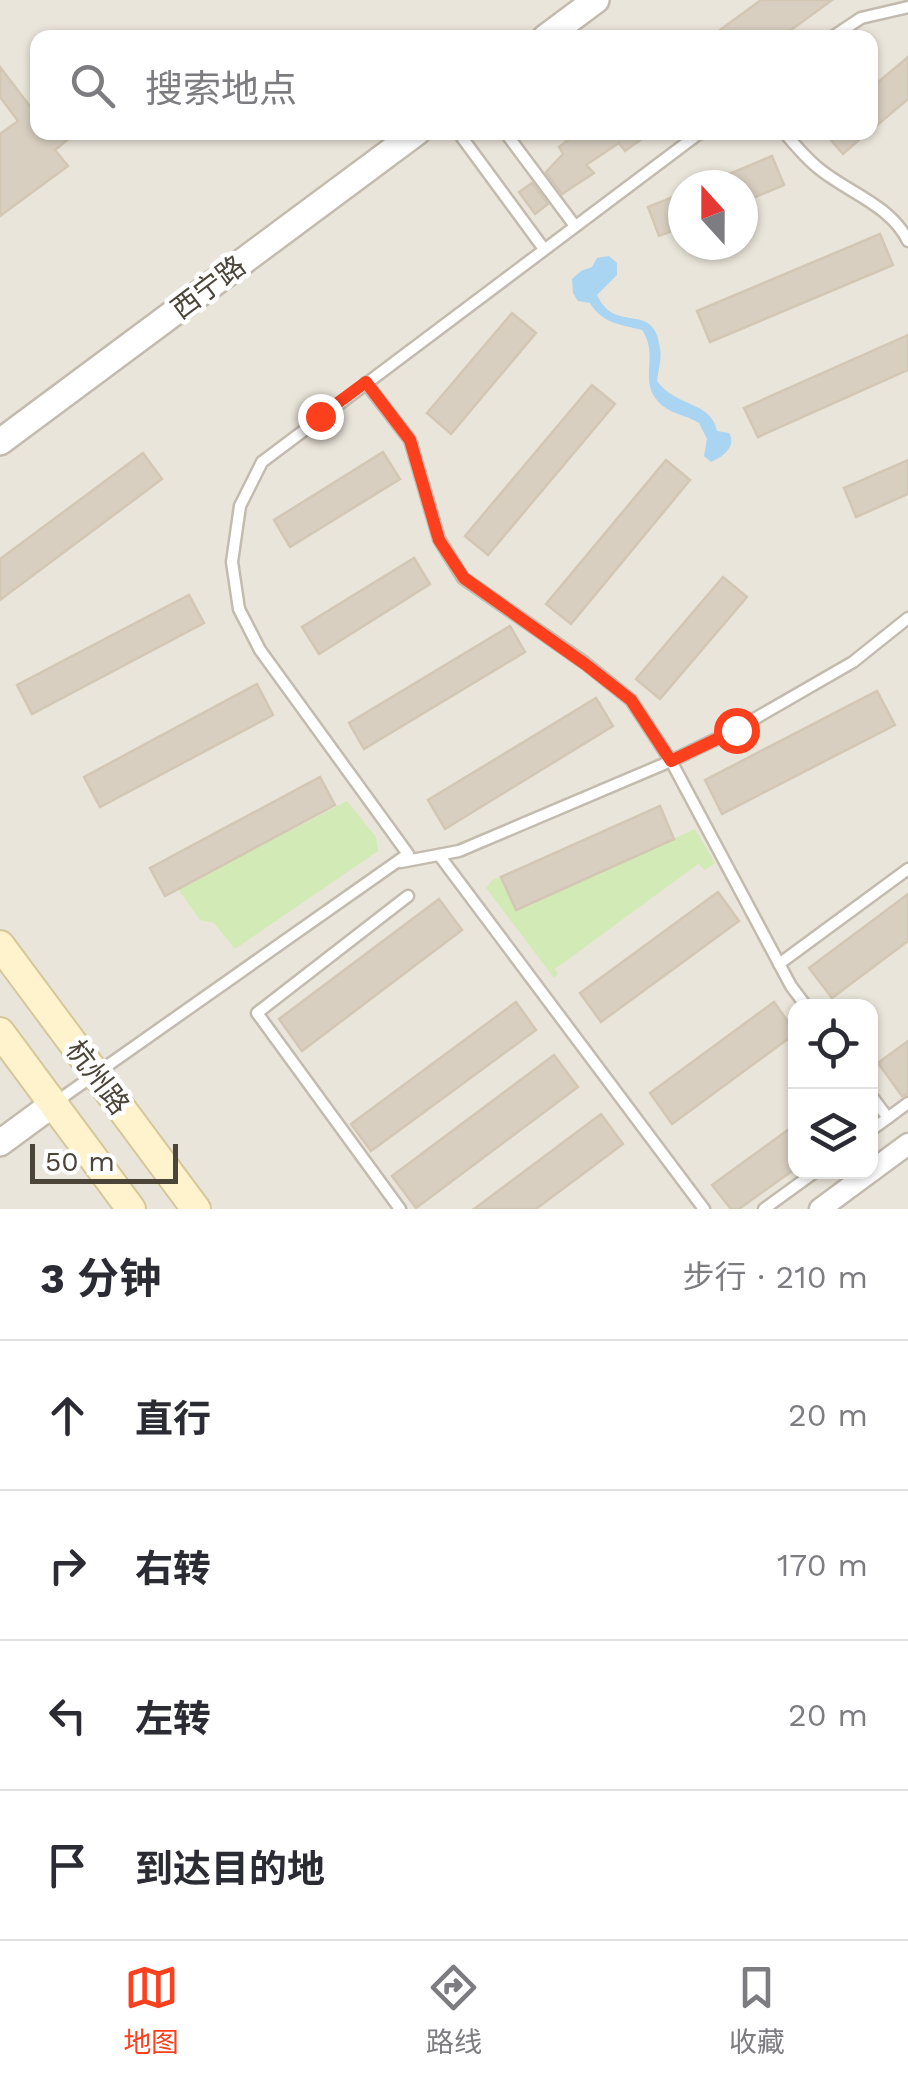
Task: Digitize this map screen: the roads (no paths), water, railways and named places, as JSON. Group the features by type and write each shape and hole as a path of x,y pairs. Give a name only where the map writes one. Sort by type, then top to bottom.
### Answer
{"main road":[{"name":"杭州路","path":"0,945 196,1209"},
{"name":"杭州路","path":"0,1032 131,1209"}],"street":[{"path":"556,30 596,0"},
{"name":"西宁路","path":"0,442 406,140"},
{"path":"0,1143 53,1104"},
{"path":"820,1209 908,1144"}],"lane":[{"path":"843,30 862,18 908,7"},
{"path":"464,140 544,249"},
{"path":"511,140 575,226"},
{"path":"53,1104 408,854 260,650 238,609 232,562 240,506 262,462 690,140"},
{"path":"791,140 817,168 871,201 903,231 908,242"},
{"path":"366,382 410,440 439,540 464,578 631,700 671,761 802,999"},
{"path":"395,864 459,851 736,730 853,662 908,618"},
{"path":"440,855 704,1209"},
{"path":"779,964 908,869"},
{"path":"400,1209 257,1013 408,896"},
{"path":"878,1125 908,1104"},
{"path":"878,1105 888,1118"},
{"path":"764,1209 806,1179"}],"water":[{"path":"609,256 617,263 617,275 597,295 614,314 650,325 660,348 657,381 674,396 708,414 717,431 729,433 730,447 716,460 711,462 704,456 707,439 699,423 669,410 652,392 649,352 642,330 606,319 590,303 578,301 573,293 572,279 592,267 597,258"}]}
